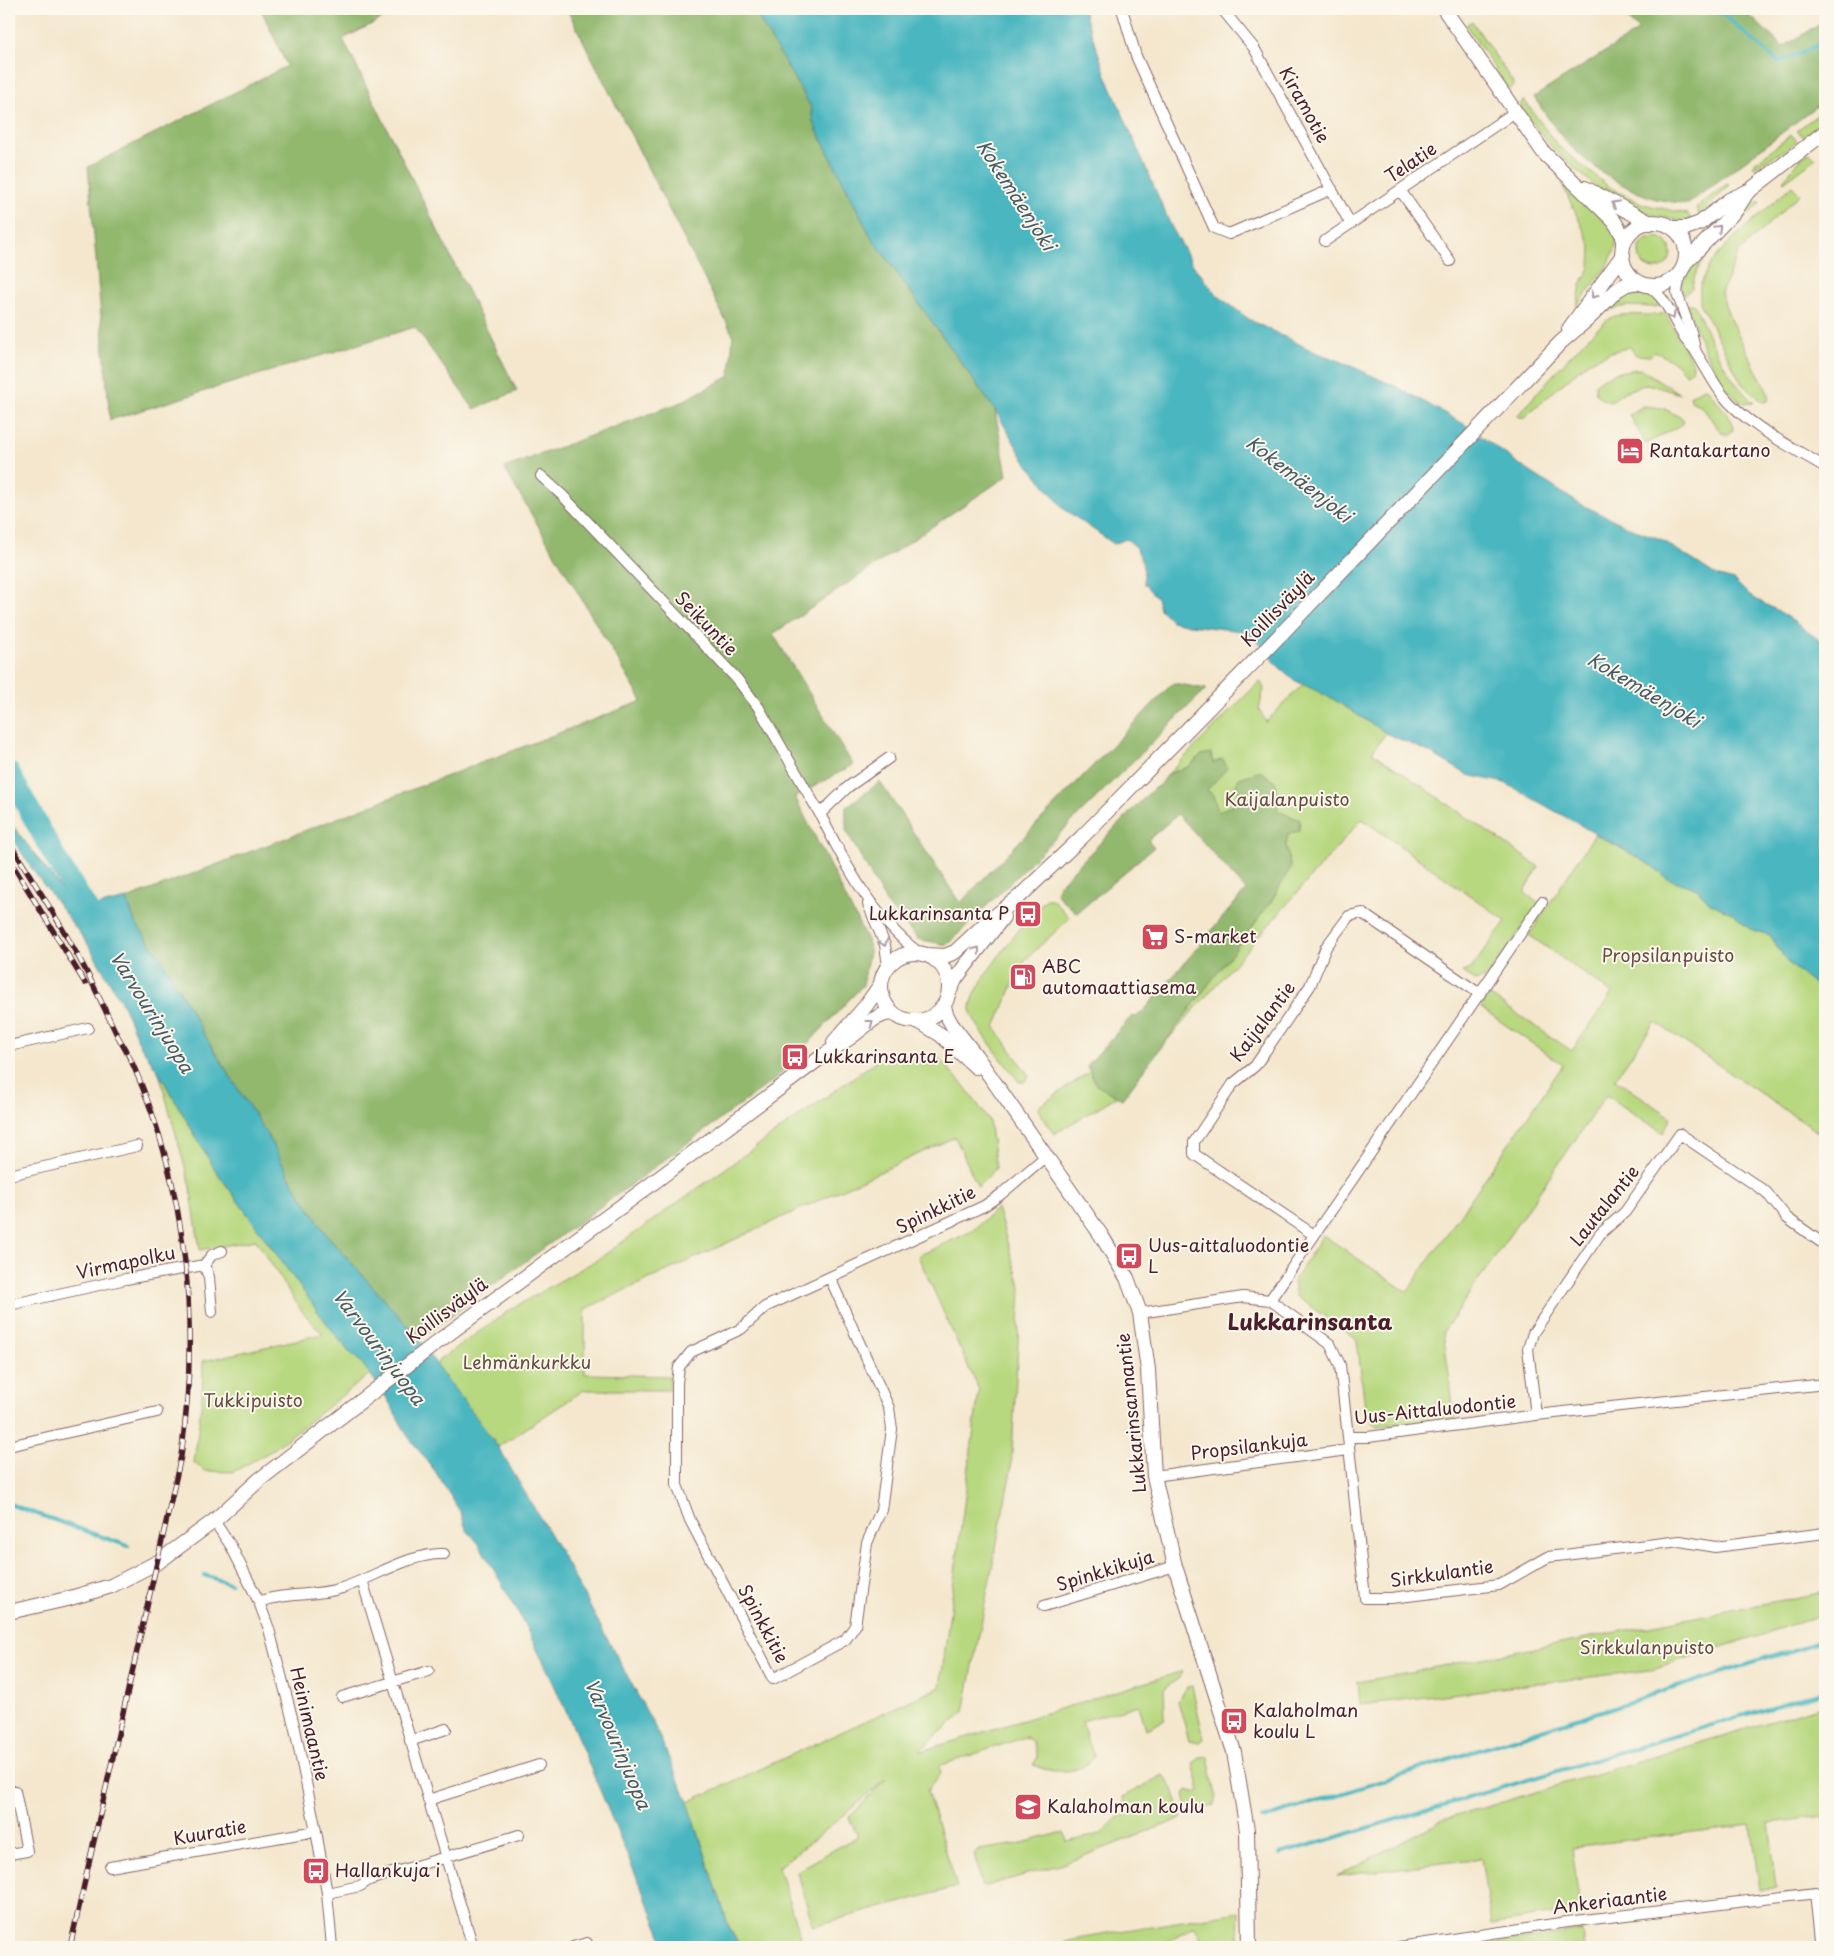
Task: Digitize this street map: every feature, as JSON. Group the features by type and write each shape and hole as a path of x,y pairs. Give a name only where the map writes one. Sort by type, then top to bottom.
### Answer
{"main road":[{"path":"1444,9 1544,152 1560,170 1580,186 1614,221 1623,236 1626,270 1643,284 1664,284 1674,280 1682,268 1736,210 1749,191"},
{"path":"1672,228 1686,228 1700,223 1729,200 1749,191 1825,132"},
{"path":"1580,186 1596,192 1650,223"},
{"path":"1623,251 1632,232 1638,227 1650,223 1661,223 1672,228 1678,234 1685,247 1682,268"},
{"name":"Koillisväylä","path":"1560,342 1623,251"},
{"name":"Koillisväylä","path":"922,953 945,956 955,952 984,925 1019,897 1082,837 1240,675 1560,342 1588,319 1617,290 1627,284 1643,284"},
{"name":"Koillisväylä","path":"950,990 956,978 1019,897"},
{"path":"922,953 935,959 945,970 950,990 944,1006 932,1017 918,1021 908,1020 893,1013 883,1000 881,984 888,966 904,954 922,953"},
{"name":"Koillisväylä","path":"820,1058 865,1007 881,984"},
{"name":"Lukkarinsannantie","path":"944,1006 952,1024 1101,1235 1127,1278 1140,1313 1148,1370 1154,1476 1175,1566 1234,1752 1247,1830 1249,1947"},
{"name":"Koillisväylä","path":"9,1612 67,1599 111,1586 158,1562 214,1521 259,1480 440,1340 874,1019 893,1013"},
{"name":"Lukkarinsannantie","path":"918,1021 941,1035 1001,1092"}],"street":[{"path":"1122,9 1136,56 1214,228 1228,234 1332,189"},
{"name":"Kiramotie","path":"1222,9 1254,48 1350,223"},
{"name":"Telatie","path":"1325,241 1515,112"},
{"path":"1400,190 1450,261"},
{"path":"1682,268 1677,285 1677,293 1692,335 1695,350"},
{"path":"1643,284 1663,298 1685,339 1695,350 1711,379 1724,396 1740,412 1825,467"},
{"name":"Seikuntie","path":"541,476 562,495 737,679 759,708 862,889 890,927 903,941 922,953"},
{"path":"820,814 848,787 889,758"},
{"name":"Seikuntie","path":"862,889 885,945 888,966"},
{"path":"1270,1300 1542,902"},
{"name":"Kaijalantie","path":"1314,1235 1194,1154 1194,1142 1233,1084 1255,1066 1310,986 1326,947 1349,916 1362,913 1480,994"},
{"path":"9,1046 88,1028"},
{"name":"Lautalantie","path":"1536,1415 1528,1349 1533,1333 1600,1234 1625,1212 1680,1134 1766,1192 1787,1218 1825,1245"},
{"path":"9,1175 137,1146"},
{"name":"Spinkkitie","path":"830,1278 889,1408 892,1429 881,1510 868,1543 855,1626 845,1640 773,1679 690,1520 677,1484 677,1384 679,1368 690,1352 742,1329 765,1307 984,1206 1046,1156"},
{"path":"212,1312 209,1278 204,1265 212,1254 222,1251"},
{"name":"Virmapolku","path":"9,1304 144,1275 204,1265"},
{"name":"Uus-Aittaluodontie","path":"1140,1313 1243,1297 1270,1300 1330,1344 1340,1365 1348,1437 1368,1437 1536,1415 1825,1384"},
{"path":"9,1446 157,1412"},
{"name":"Sirkkulantie","path":"1348,1437 1365,1598 1391,1598 1499,1585 1548,1556 1680,1541 1715,1546 1825,1534"},
{"name":"Propsilankuja","path":"1154,1476 1348,1450"},
{"name":"Heinimaantie","path":"214,1521 231,1546 258,1602 269,1629 277,1657 295,1729 316,1831 327,1893 332,1947"},
{"path":"258,1602 270,1598 341,1589 424,1555 444,1554"},
{"name":"Spinkkikuja","path":"1044,1606 1175,1566"},
{"path":"362,1580 473,1947"},
{"path":"342,1697 429,1671"},
{"path":"410,1741 446,1729"},
{"path":"428,1800 539,1765"},
{"path":"9,1854 27,1851 16,1791"},
{"name":"Kuuratie","path":"110,1867 316,1831"},
{"path":"327,1893 360,1886 368,1880 519,1835"},
{"path":"1820,1893 1822,1947"},
{"name":"Ankeriaantie","path":"1398,1947 1425,1945 1567,1922 1820,1893"},
{"path":"573,1947 587,1943"}],"green space":[{"path":"261,9 401,9 343,39 517,391 474,409 415,327 110,420 88,167 287,66"},
{"path":"567,9 754,9 811,107 813,122 870,235 995,410 1007,476 773,634 853,765 795,797 870,946 863,985 774,1080 419,1339 326,1234 290,1178 271,1141 208,1041 161,958 135,922 127,899 642,701 504,468 679,403 730,376 733,335"},
{"path":"1616,9 1743,9 1783,47 1825,21 1825,100 1688,204 1657,199 1636,192 1590,163 1570,146 1551,123 1534,97 1639,30"},
{"path":"1472,21 1514,84 1509,90 1466,25"},
{"path":"1524,100 1558,146 1609,187 1643,204 1688,214 1692,220 1678,221 1639,210 1597,188 1553,149 1521,108 1521,103"},
{"path":"1825,109 1825,119 1803,136 1796,131"},
{"path":"1791,135 1797,140 1787,149 1754,167 1753,164"},
{"path":"1809,153 1816,158 1784,182 1800,159"},
{"path":"1728,183 1730,185 1700,215 1698,214 1696,208"},
{"path":"1562,184 1610,222 1616,239 1614,252 1610,260 1577,306 1581,284 1590,268 1591,246"},
{"path":"1792,186 1800,194 1739,252 1721,293 1730,319 1769,395 1768,401 1763,402 1742,384 1700,303 1700,286 1709,266 1727,244"},
{"path":"1759,201 1760,203 1721,241 1715,236 1732,219"},
{"path":"1655,237 1661,238 1666,242 1670,247 1670,259 1666,264 1661,268 1655,269 1649,268 1644,264 1640,259 1639,253 1640,247 1644,242 1649,238"},
{"path":"1711,242 1711,250 1698,268 1692,288 1683,296 1681,285 1695,259"},
{"path":"1636,288 1650,294 1661,305 1655,307 1626,306 1601,312 1623,292"},
{"path":"1687,304 1695,306 1713,346 1727,370 1754,403 1742,402 1724,384 1708,358"},
{"path":"1665,313 1693,364 1692,371 1686,374 1674,362 1655,351 1650,356 1636,355 1630,347 1611,352 1588,362 1523,418 1517,416 1566,361 1607,321 1621,315"},
{"path":"1641,369 1680,394 1647,384 1624,392 1610,402 1596,394 1595,385 1605,378 1623,371"},
{"path":"1703,388 1708,389 1732,421 1733,430 1726,435 1720,431 1702,407 1691,401 1690,396"},
{"path":"1643,406 1663,408 1683,419 1684,423 1646,444 1629,415"},
{"name":"Kaijalanpuisto","path":"1260,681 1264,689 1259,709 1266,722 1303,684 1333,699 1386,733 1372,752 1539,867 1524,892 1539,904 1487,978 1474,981 1462,972 1471,969 1506,921 1362,819 1119,1095 1054,1134 1037,1108 1092,1070 1249,892 1178,812 1222,759 1213,763 1202,755 1188,767 1168,774"},
{"path":"1173,683 1206,689 947,945 918,939 887,904 846,830 846,807 880,782 960,903"},
{"path":"1211,753 1213,763 1223,759 1227,768 1207,790 1213,795 1218,812 1243,800 1235,787 1239,778 1261,771 1276,783 1278,811 1300,820 1299,831 1288,834 1286,846 1291,867 1271,902 1122,1099 1096,1085 1087,1066 1132,1016 1136,1017 1143,1012 1246,890 1178,814 1148,840 1154,847 1077,913 1056,892 1059,885 1153,789 1161,784 1168,774 1188,767 1202,755"},
{"name":"Propsilanpuisto","path":"1595,834 1651,865 1667,878 1697,889 1710,903 1732,913 1750,929 1770,935 1787,962 1825,993 1825,1137 1655,1022 1615,1079 1671,1117 1663,1133 1606,1095 1443,1332 1455,1419 1377,1426 1366,1416 1357,1340 1296,1296 1293,1282 1323,1235 1407,1292 1563,1065 1481,1008 1489,995 1572,1051 1612,993 1529,935"},
{"path":"1046,899 1052,899 1070,918 1027,958 1016,977 995,1027 1029,1076 1024,1082 1019,1082 974,1018 971,1012 972,1001 988,971"},
{"name":"Lehmänkurkku","path":"935,1054 965,1087 989,1120 996,1168 978,1187 955,1137 585,1309 585,1374 669,1376 669,1390 584,1390 498,1447 436,1366 439,1360 513,1308 600,1258 882,1057"},
{"name":"Tukkipuisto","path":"159,1073 214,1168 319,1313 349,1352 361,1362 370,1374 271,1451 233,1472 205,1471 194,1463 202,1399 203,1361 323,1334 301,1310 256,1240 200,1250 190,1185"},
{"path":"997,1208 1021,1288 1011,1470 964,1712 920,1750 922,1751 1183,1671 1179,1678 1164,1689 1165,1720 1146,1729 1139,1705 1082,1721 1087,1740 1095,1756 1082,1767 1075,1770 1049,1770 1033,1765 1038,1757 1032,1741 1025,1737 939,1766 941,1773 927,1791 957,1887 813,1926 797,1871 858,1836 849,1818 886,1779 836,1822 778,1867 802,1943 785,1947 741,1947 730,1930 688,1802 940,1687 979,1390 918,1256 972,1231"},
{"name":"Sirkkulanpuisto","path":"1825,1592 1825,1614 1649,1670 1360,1705 1358,1682"},
{"path":"1192,1686 1204,1739 1200,1742 1189,1740 1178,1701 1187,1687"},
{"path":"1825,1705 1825,1816 1769,1823 1777,1888 1760,1889 1750,1825 1572,1847 1580,1910 1491,1924 1481,1858 1337,1876 1443,1820"},
{"path":"1208,1757 1216,1795 1214,1805 1194,1812 1186,1804 1184,1794 1187,1790 1200,1791 1193,1763 1200,1758"},
{"path":"1163,1775 1173,1789 1182,1818 1063,1864 982,1887 974,1854 979,1850 1018,1844 1064,1832 1067,1842 1101,1834 1117,1818 1125,1815 1123,1797"},
{"path":"1239,1912 1238,1947 1206,1947 1195,1927 1157,1947 1051,1947 1083,1937"},
{"path":"1582,1930 1584,1947 1494,1947 1493,1944"}],"water":[{"name":"Kokemäenjoki","path":"753,9 1083,9 1107,78 1171,226 1193,265 1217,295 1250,320 1317,353 1340,361 1399,388 1464,424 1523,467 1578,503 1635,530 1660,539 1716,575 1734,580 1750,596 1780,612 1825,644 1825,993 1787,962 1770,935 1750,929 1732,913 1710,903 1697,889 1667,878 1651,865 1505,783 1468,775 1429,752 1386,733 1333,699 1294,680 1277,665 1256,639 1242,631 1189,625 1172,621 1160,609 1157,598 1144,584 1141,559 1135,547 1126,539 1114,544 1064,509 1025,461 995,410 870,235 813,122 811,107"},
{"path":"9,821 78,910 127,899 135,922 161,958 208,1041 271,1141 290,1178 326,1234 419,1339 447,1380 498,1447 562,1555 656,1729 688,1802 730,1930 741,1947 668,1947 662,1937 547,1669 519,1614 479,1544 466,1529 461,1513 435,1471 407,1435 388,1400 370,1374 361,1362 349,1352 319,1313 214,1168 159,1073 140,1045 124,1007 89,946 35,873 9,833"}],"waterway":[{"path":"1717,9 1778,62 1802,53 1825,41"},
{"name":"Varvourinjuopa","path":"9,773 59,864 103,934"},
{"path":"9,1504 128,1546"},
{"path":"204,1575 231,1584"},
{"path":"1262,1819 1825,1640"},
{"path":"1280,1854 1825,1691"}],"railway":[{"path":"9,842 85,969 132,1063 152,1113 166,1160 177,1209 188,1307 187,1407 181,1456 70,1947"},
{"path":"9,859 85,983"}],"place":[{"name":"Rantakartano","path":"1630,451"},
{"name":"Lukkarinsanta P","path":"1028,914"},
{"name":"S-market","path":"1155,937"},
{"name":"ABC automaattiasema","path":"1023,977"},
{"name":"Lukkarinsanta E","path":"795,1057"},
{"name":"Uus-aittaluodontie L","path":"1129,1256"},
{"name":"Kalaholman koulu L","path":"1234,1721"},
{"name":"Kalaholman koulu","path":"1028,1807"},
{"name":"Hallankuja i","path":"316,1871"}],"district":[{"name":"Lukkarinsanta","path":"1310,1322"}]}
